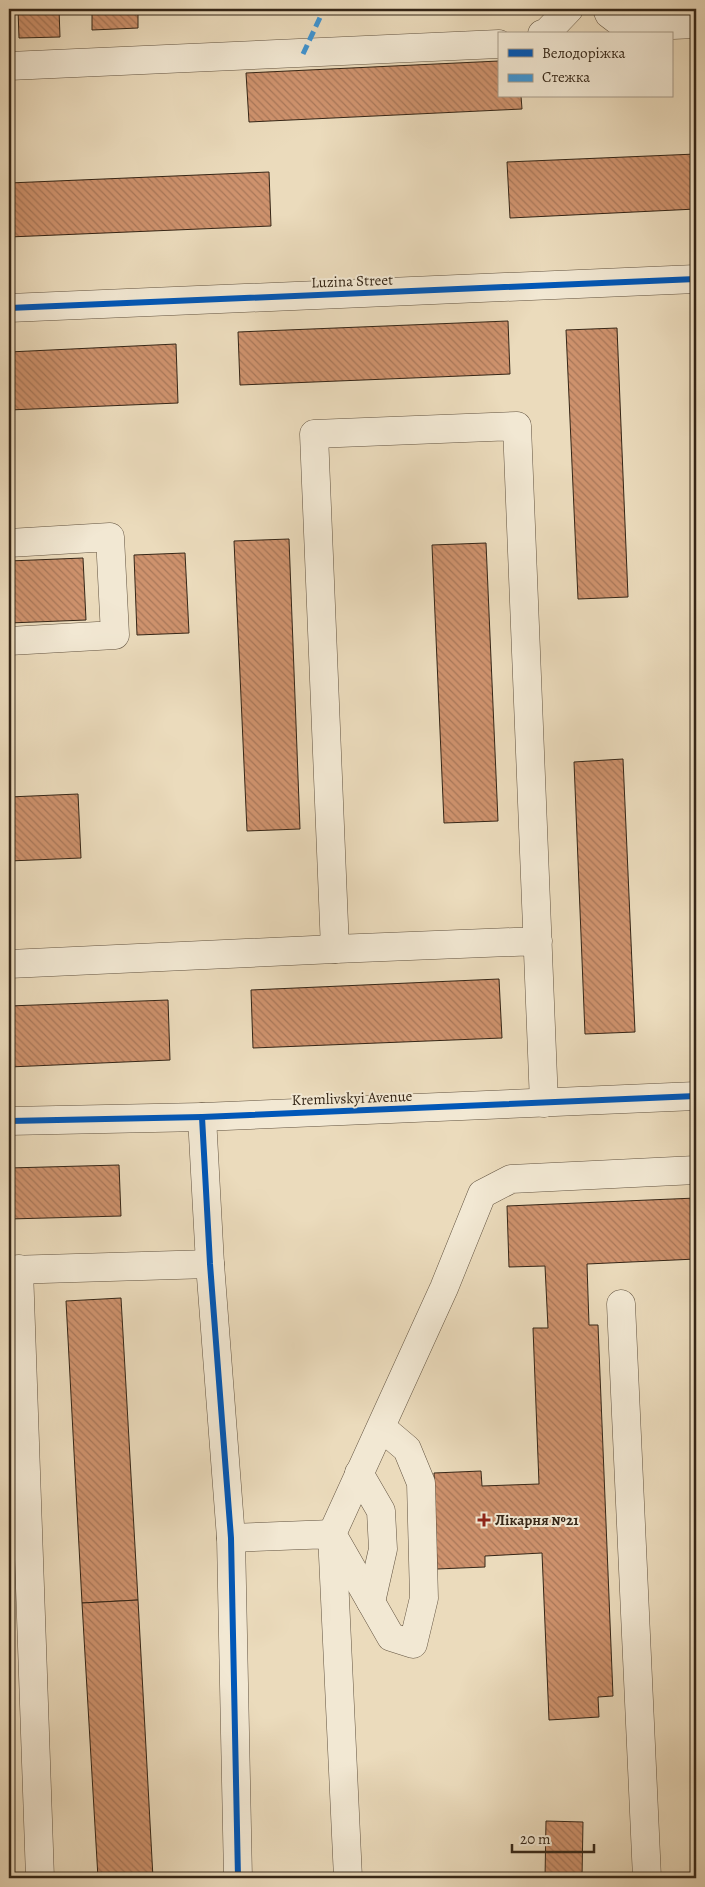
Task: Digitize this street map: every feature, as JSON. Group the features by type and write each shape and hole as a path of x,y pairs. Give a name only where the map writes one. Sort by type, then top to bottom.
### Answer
{"street":[{"path":"547,32 568,9"},
{"path":"607,9 609,14 626,27 696,24"},
{"path":"9,66 498,44"},
{"name":"Luzina Street","path":"9,308 696,279"},
{"path":"335,950 314,434 516,426 544,1103"},
{"path":"9,543 110,537 115,635 9,641"},
{"path":"9,964 538,941"},
{"name":"Kremlivskyi Avenue","path":"9,1121 202,1117 696,1096"},
{"path":"202,1117 210,1264 231,1538 238,1878"},
{"path":"348,1878 332,1534 444,1288 482,1194 511,1179 696,1170"},
{"path":"40,1878 17,1452 14,1269 210,1264"},
{"path":"621,1304 647,1878"},
{"path":"332,1534 392,1637 413,1644 424,1598 421,1483 406,1449 380,1427"},
{"path":"360,1473 381,1511 383,1550 372,1602"},
{"path":"231,1538 332,1534"}],"building":[{"path":"9,9 11,38 9,38"},
{"path":"18,9 59,9 60,37 19,38"},
{"path":"92,9 138,9 138,28 92,30"},
{"path":"498,61 498,98 521,98 522,109 249,122 246,73"},
{"path":"696,154 696,209 510,218 507,162"},
{"path":"269,172 271,226 9,237 9,183"},
{"path":"508,321 510,374 240,385 238,332"},
{"path":"617,328 628,597 578,599 566,330"},
{"path":"176,344 178,403 9,410 9,352"},
{"path":"289,539 300,829 247,831 234,541"},
{"path":"486,543 498,821 444,823 432,545"},
{"path":"185,553 189,633 137,635 134,555"},
{"path":"83,558 86,620 9,623 9,561"},
{"path":"623,759 635,1032 585,1034 574,762"},
{"path":"78,794 81,858 9,861 9,797"},
{"path":"499,979 502,1038 253,1048 251,990"},
{"path":"168,1000 170,1060 9,1067 9,1006"},
{"path":"119,1165 121,1216 9,1219 9,1168"},
{"path":"696,1198 696,1259 587,1264 589,1325 598,1325 613,1696 598,1697 599,1717 549,1720 542,1553 485,1556 485,1567 437,1569 434,1473 481,1471 482,1486 539,1484 533,1328 548,1328 545,1266 509,1267 507,1206"},
{"path":"121,1298 138,1600 82,1603 66,1301"},
{"path":"138,1600 153,1878 98,1878 82,1603"},
{"path":"546,1821 583,1822 582,1878 545,1878"}],"marked path":[{"path":"303,54 324,9"}],"cycle path":[{"path":"9,308 696,279"},
{"path":"9,1121 202,1117 696,1096"},
{"path":"202,1117 210,1264 231,1538 238,1878"}],"place":[{"name":"Лікарня №21","path":"484,1520"}]}
